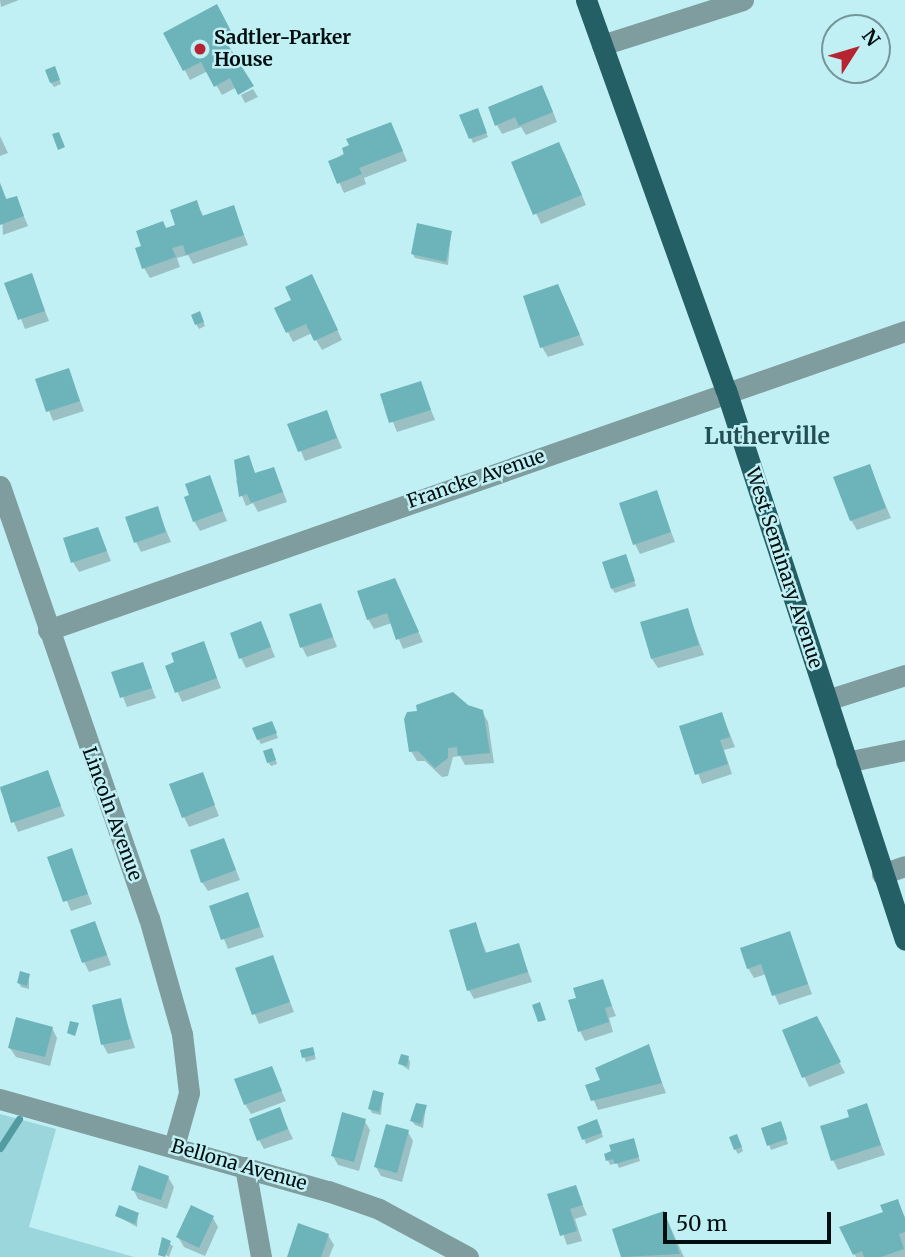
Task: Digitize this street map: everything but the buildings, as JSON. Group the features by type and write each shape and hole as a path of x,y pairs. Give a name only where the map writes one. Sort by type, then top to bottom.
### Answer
{"main road":[{"name":"West Seminary Avenue","path":"586,0 726,390 905,940"}],"street":[{"path":"602,45 743,0"},
{"name":"Francke Avenue","path":"48,630 726,390 905,331"},
{"name":"Lincoln Avenue","path":"1,493 149,918 182,1034 189,1093 174,1146"},
{"path":"827,700 905,675"},
{"path":"846,762 905,750"},
{"path":"882,874 905,866"},
{"name":"Bellona Avenue","path":"0,1099 174,1146 379,1209 468,1257"},
{"path":"245,1167 261,1257"}],"shaded area":[{"path":"0,1114 56,1129 29,1227 134,1257 0,1257"}],"waterway":[{"path":"0,1148 19,1119"}],"place":[{"name":"Sadtler-Parker House","path":"200,49"}],"district":[{"name":"Lutherville","path":"767,436"}]}
